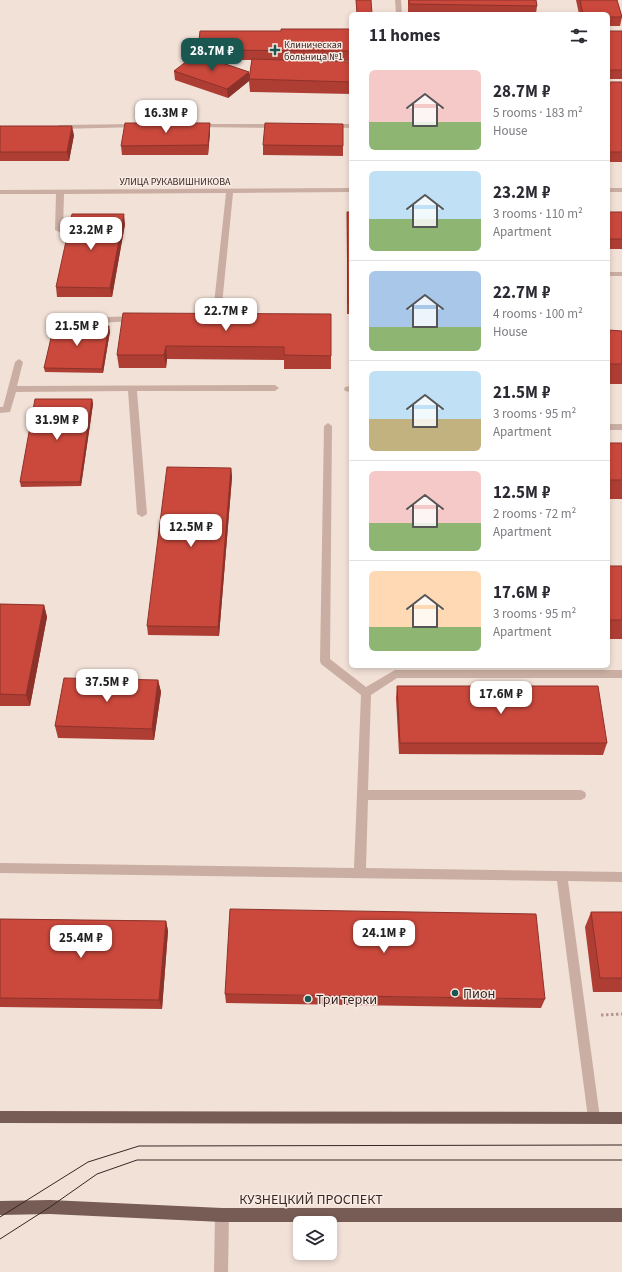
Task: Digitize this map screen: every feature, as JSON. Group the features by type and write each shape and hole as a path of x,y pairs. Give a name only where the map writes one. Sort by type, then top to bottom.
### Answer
{"main road":[{"path":"0,1116 622,1118"},
{"name":"КУЗНЕЦКИЙ ПРОСПЕКТ","path":"0,1208 50,1207 222,1215 622,1215"}],"street":[{"path":"398,0 399,12"},
{"path":"48,127 144,126"},
{"path":"192,126 287,126"},
{"path":"327,126 349,126"},
{"name":"УЛИЦА РУКАВИШНИКОВА","path":"0,192 349,190"},
{"path":"610,190 622,190"},
{"path":"201,316 217,315 230,191"},
{"path":"59,230 60,192"},
{"path":"610,274 620,274"},
{"path":"50,322 145,318"},
{"path":"0,410 7,410 19,362"},
{"path":"132,388 142,514"},
{"path":"13,389 275,388"},
{"path":"328,426 325,661 366,693"},
{"path":"610,427 622,427"},
{"path":"366,693 395,670 622,674"},
{"path":"360,872 364,795 366,693"},
{"path":"364,795 582,795"},
{"path":"0,868 360,872 622,877"},
{"path":"562,876 594,1118"},
{"path":"221,1272 222,1215"}],"building":[{"name":"Клиническая больница №1","path":"356,0 371,0 372,12 357,12"},
{"path":"409,0 536,0 537,6 409,4"},
{"path":"580,0 617,0 622,17 610,17 610,12 583,12"},
{"path":"281,29 349,29 349,51 198,50 200,31 281,31"},
{"path":"610,31 622,31 622,70 610,70"},
{"path":"196,54 249,72 227,89 174,71"},
{"path":"252,59 349,62 349,82 249,79"},
{"path":"610,82 622,82 622,152 610,152"},
{"path":"125,123 210,123 208,145 121,146"},
{"path":"265,123 343,124 343,146 263,145"},
{"path":"0,126 72,126 67,152 0,152"},
{"path":"347,212 349,212 349,304"},
{"path":"610,212 622,212 622,239 610,239"},
{"path":"72,214 124,214 110,288 56,287"},
{"path":"123,313 331,314 331,356 284,355 284,347 166,346 164,355 117,355"},
{"path":"54,325 109,326 102,369 44,368"},
{"path":"610,330 622,331 622,364 610,364"},
{"path":"35,399 92,399 80,482 20,482"},
{"path":"610,443 622,443 622,480 610,480"},
{"path":"167,467 231,468 218,627 147,626"},
{"path":"610,566 622,566 622,620 610,620"},
{"path":"0,604 44,605 26,695 0,694"},
{"path":"64,678 158,680 152,729 55,726"},
{"path":"397,686 598,686 607,743 400,743"},
{"path":"230,909 536,914 545,999 225,994"},
{"path":"591,912 622,912 622,978 600,978"},
{"path":"0,919 166,921 159,1000 0,998"}],"tram line":[{"path":"0,1217 88,1162 139,1146 622,1145"},
{"path":"0,1239 50,1207 97,1174 137,1160 622,1160"}],"place":[{"name":"Клиническая больница №1","path":"275,50"},
{"name":"Пион","path":"455,993"},
{"name":"Три терки","path":"308,999"}]}
